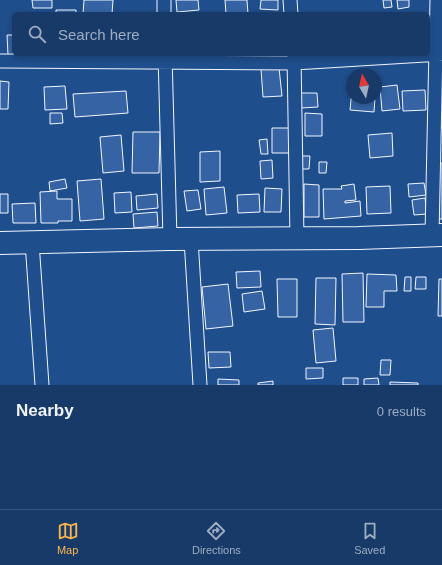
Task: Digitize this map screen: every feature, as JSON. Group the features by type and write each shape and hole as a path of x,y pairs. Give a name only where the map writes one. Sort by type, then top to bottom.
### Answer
{"highway":[{"path":"0,243 180,239 359,238 437,235"}],"street":[{"path":"164,0 164,12"},
{"path":"290,0 291,12"},
{"path":"437,0 439,55 437,235"},
{"path":"0,61 391,56"},
{"path":"165,58 180,239 200,385"},
{"path":"294,58 297,239"},
{"path":"32,242 42,385"}],"building":[{"path":"32,0 52,0 52,8 33,8"},
{"path":"84,0 113,0 112,12 83,12"},
{"path":"176,0 198,0 199,10 177,12"},
{"path":"225,0 247,0 248,12 226,12"},
{"path":"261,0 278,0 278,10 260,9"},
{"path":"383,0 391,0 392,7 384,8"},
{"path":"397,0 409,0 409,7 398,9"},
{"path":"56,10 76,10 76,12 56,12"},
{"path":"7,35 12,35 12,55 8,55"},
{"path":"279,68 282,96 263,97 261,69"},
{"path":"0,81 9,82 8,109 0,109"},
{"path":"397,85 400,109 382,111 382,87"},
{"path":"65,86 67,109 45,110 44,87"},
{"path":"425,90 426,110 403,111 402,91"},
{"path":"126,91 128,113 75,117 73,94"},
{"path":"300,93 317,93 318,107 301,108"},
{"path":"351,104 375,104 374,112 350,110"},
{"path":"440,112 442,112 442,128 441,128"},
{"path":"50,113 62,113 63,123 50,124"},
{"path":"305,113 322,114 322,136 305,136"},
{"path":"272,128 290,128 289,153 272,153"},
{"path":"133,132 160,132 159,173 132,173"},
{"path":"392,133 393,156 370,158 368,135"},
{"path":"121,135 124,171 103,173 100,137"},
{"path":"267,139 268,154 261,154 259,140"},
{"path":"220,151 220,181 200,182 200,152"},
{"path":"300,156 310,156 309,169 300,169"},
{"path":"272,160 273,178 261,179 260,161"},
{"path":"319,162 327,162 326,173 319,173"},
{"path":"437,163 442,163 442,219 438,219"},
{"path":"65,179 67,188 50,191 49,182"},
{"path":"101,179 104,219 80,221 77,181"},
{"path":"424,183 426,195 409,197 408,184"},
{"path":"304,184 319,185 319,217 304,217"},
{"path":"354,184 356,200 345,201 345,203 360,201 361,216 324,219 323,189 342,189 341,186"},
{"path":"390,186 391,213 367,214 366,187"},
{"path":"224,187 227,213 206,215 204,189"},
{"path":"265,188 282,189 281,212 264,212"},
{"path":"198,190 201,209 187,211 184,191"},
{"path":"57,191 57,199 72,199 72,221 41,223 40,192"},
{"path":"131,192 132,212 115,213 114,193"},
{"path":"0,194 8,194 8,213 0,213"},
{"path":"157,194 158,208 137,210 136,196"},
{"path":"259,194 260,212 238,213 237,195"},
{"path":"425,198 427,214 414,215 412,200"},
{"path":"35,203 36,223 13,223 12,204"},
{"path":"157,212 158,226 134,228 133,214"},
{"path":"260,271 261,287 237,288 236,272"},
{"path":"363,273 364,322 343,322 342,274"},
{"path":"367,274 396,275 397,291 384,291 384,307 366,307"},
{"path":"405,277 411,277 411,291 404,291"},
{"path":"416,277 426,277 426,289 415,289"},
{"path":"316,278 336,278 335,325 315,324"},
{"path":"277,279 297,279 297,317 278,317"},
{"path":"439,279 442,279 442,316 438,316"},
{"path":"228,284 233,326 206,329 202,287"},
{"path":"262,291 265,309 244,312 242,294"},
{"path":"333,328 336,361 316,363 313,330"},
{"path":"208,352 230,352 231,367 209,368"},
{"path":"381,360 391,360 390,375 380,375"},
{"path":"306,368 323,368 323,378 306,379"},
{"path":"343,378 358,378 358,385 343,385"},
{"path":"378,378 379,385 364,385 364,379"},
{"path":"218,379 239,380 239,385 218,385"},
{"path":"273,381 273,385 258,385 258,383"},
{"path":"390,382 418,383 418,385 390,385"}]}
